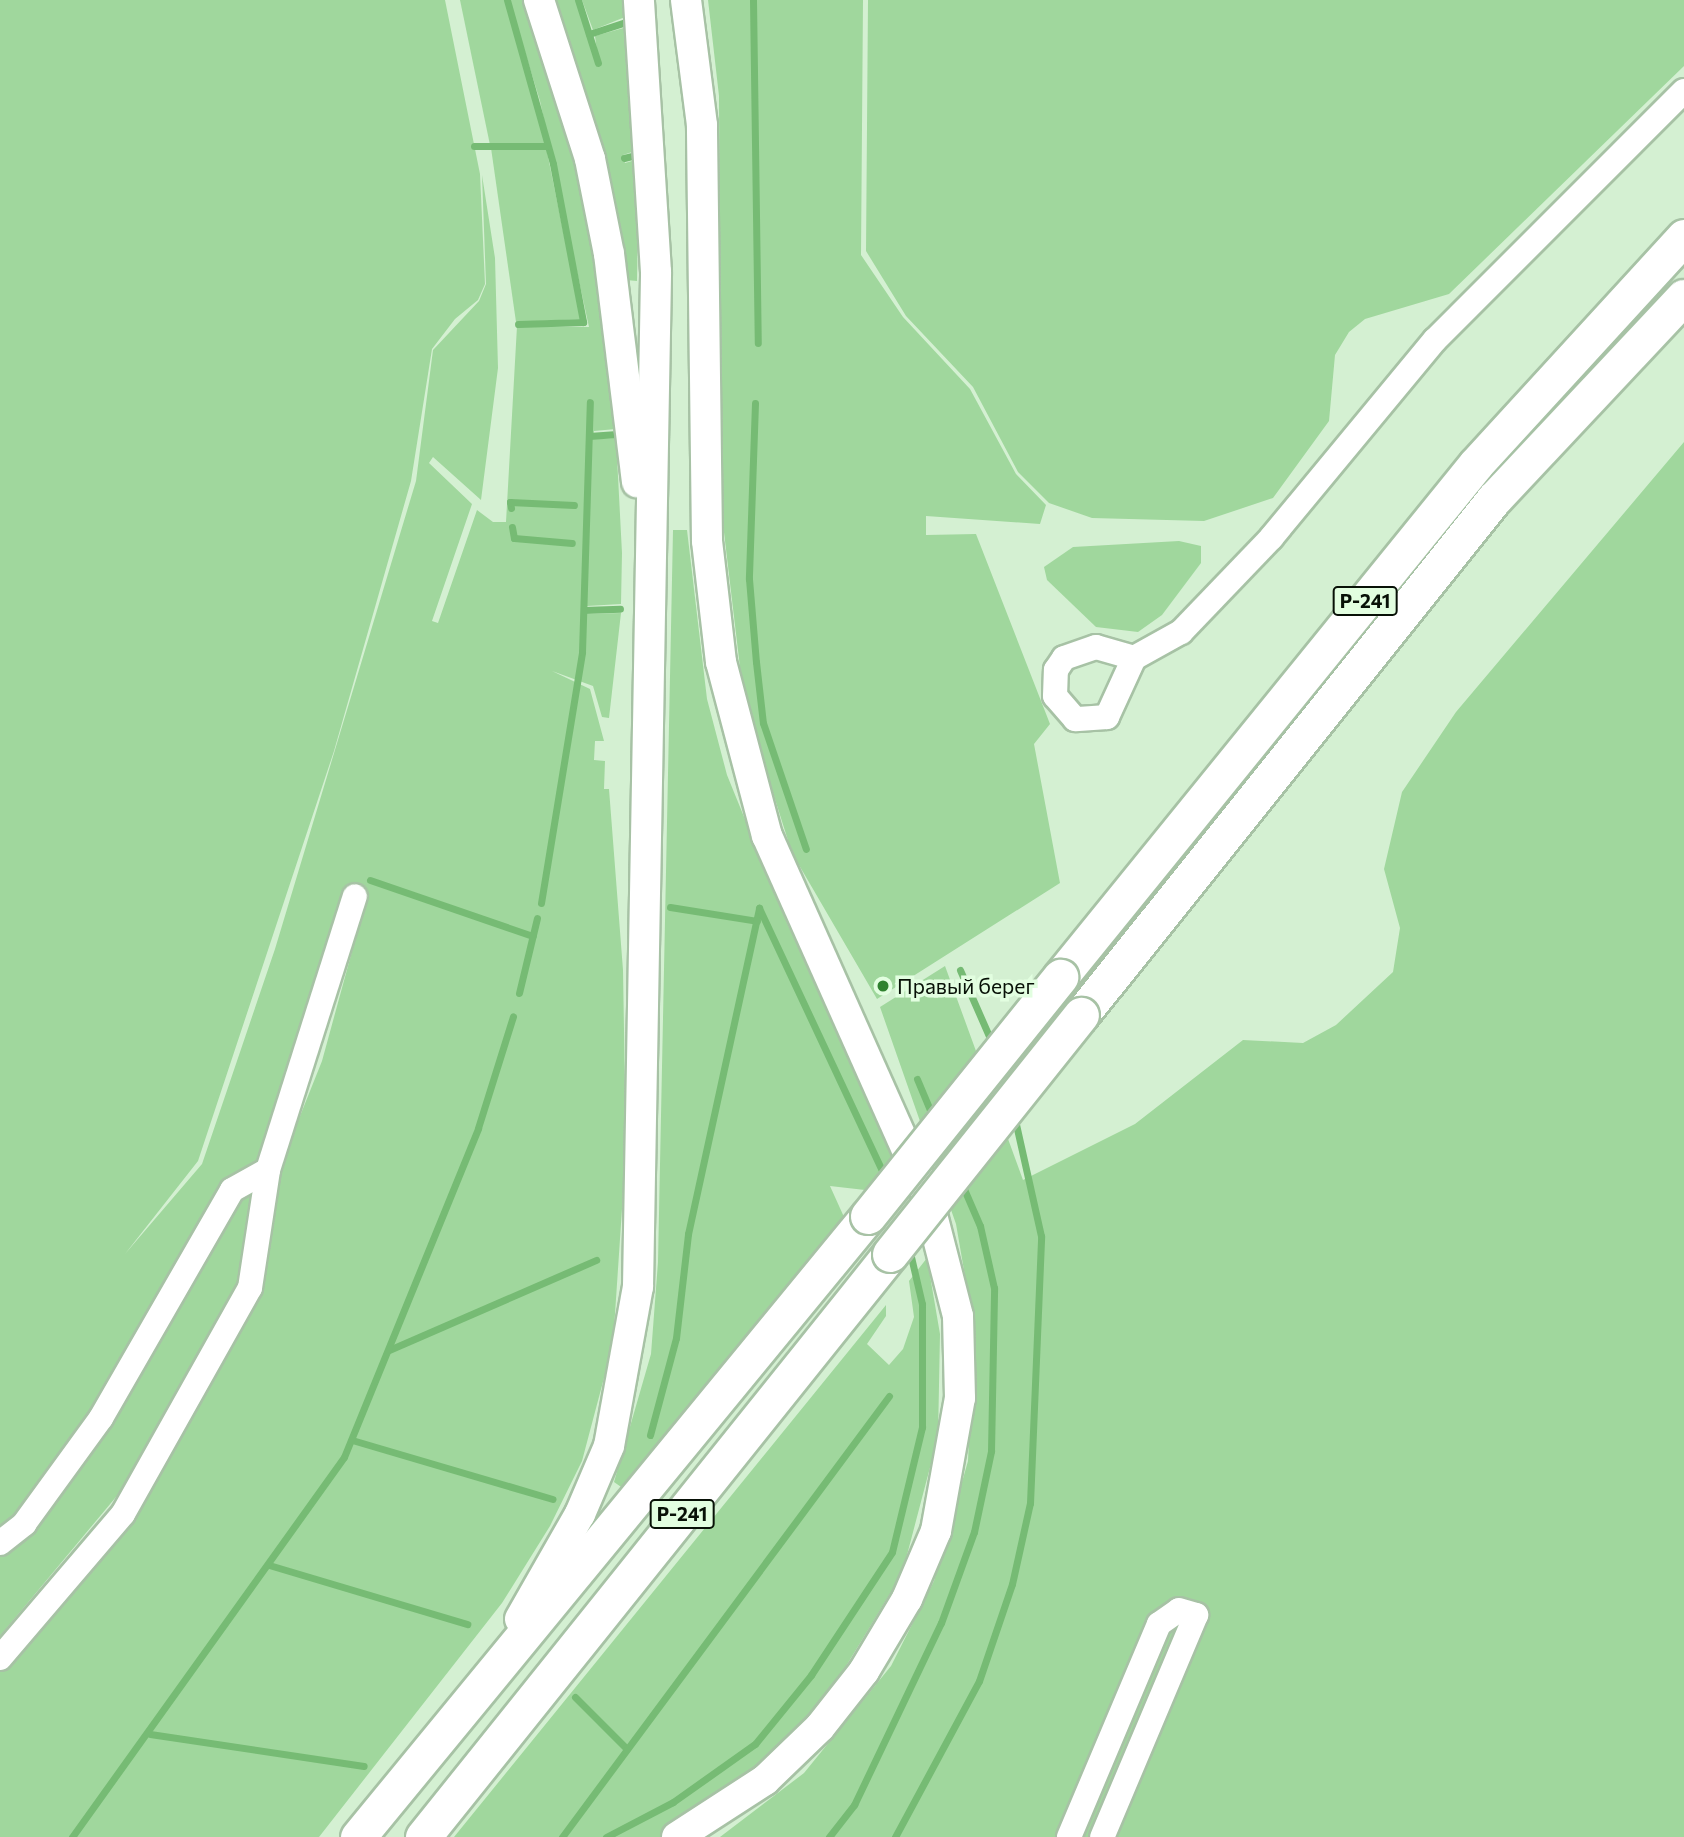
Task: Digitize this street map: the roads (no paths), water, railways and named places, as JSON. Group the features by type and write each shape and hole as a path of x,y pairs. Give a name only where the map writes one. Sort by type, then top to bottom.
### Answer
{"highway":[{"name":"Р-241","path":"358,1837 869,1216 1476,464 1684,237"},
{"name":"Р-241","path":"423,1837 1494,499 1684,297"}],"main road":[{"path":"539,0 590,159 609,254 650,589"},
{"path":"456,1716 546,1580 580,1514 609,1446 633,1341 656,272 639,0"},
{"path":"677,1837 765,1780 820,1727 864,1671 907,1599 936,1531 960,1398 958,1317 927,1195 767,836 721,662 707,541 702,125 686,0"}],"lane":[{"path":"1134,658 1158,650 1209,605 1435,340 1684,91"},
{"path":"0,1658 123,1514 204,1377 250,1288 268,1170 355,896"},
{"path":"0,1543 24,1524 101,1418 232,1190 268,1170"},
{"path":"1069,1837 1159,1625 1179,1610 1196,1615 1102,1837"}],"waterway":[{"path":"507,0 553,164 583,322 518,324"},
{"path":"578,0 598,63"},
{"path":"753,0 758,343"},
{"path":"589,34 623,23"},
{"path":"474,146 547,146"},
{"path":"624,158 640,154"},
{"path":"541,903 582,652 590,402"},
{"path":"755,403 749,579 756,662 763,723 806,849"},
{"path":"589,436 617,434"},
{"path":"511,508 510,502 574,505"},
{"path":"512,527 514,538 572,543"},
{"path":"584,610 620,609"},
{"path":"370,880 533,936"},
{"path":"670,907 757,921"},
{"path":"650,1435 676,1338 688,1234 759,908 885,1177"},
{"path":"519,993 537,918"},
{"path":"960,970 992,1043"},
{"path":"72,1837 344,1457 478,1128 513,1016"},
{"path":"917,1079 933,1117"},
{"path":"895,1837 979,1681 1012,1584 1030,1503 1041,1236 1014,1115"},
{"path":"829,1837 854,1805 941,1623 974,1532 991,1451 994,1288 980,1226 961,1182"},
{"path":"606,1837 673,1802 755,1744 811,1675 892,1552 922,1427 922,1304 909,1248"},
{"path":"389,1350 596,1260"},
{"path":"562,1837 889,1396"},
{"path":"352,1440 553,1499"},
{"path":"269,1565 467,1624"},
{"path":"575,1697 625,1747"},
{"path":"150,1734 364,1766"}],"place":[{"name":"Правый берег","path":"883,986"}]}
